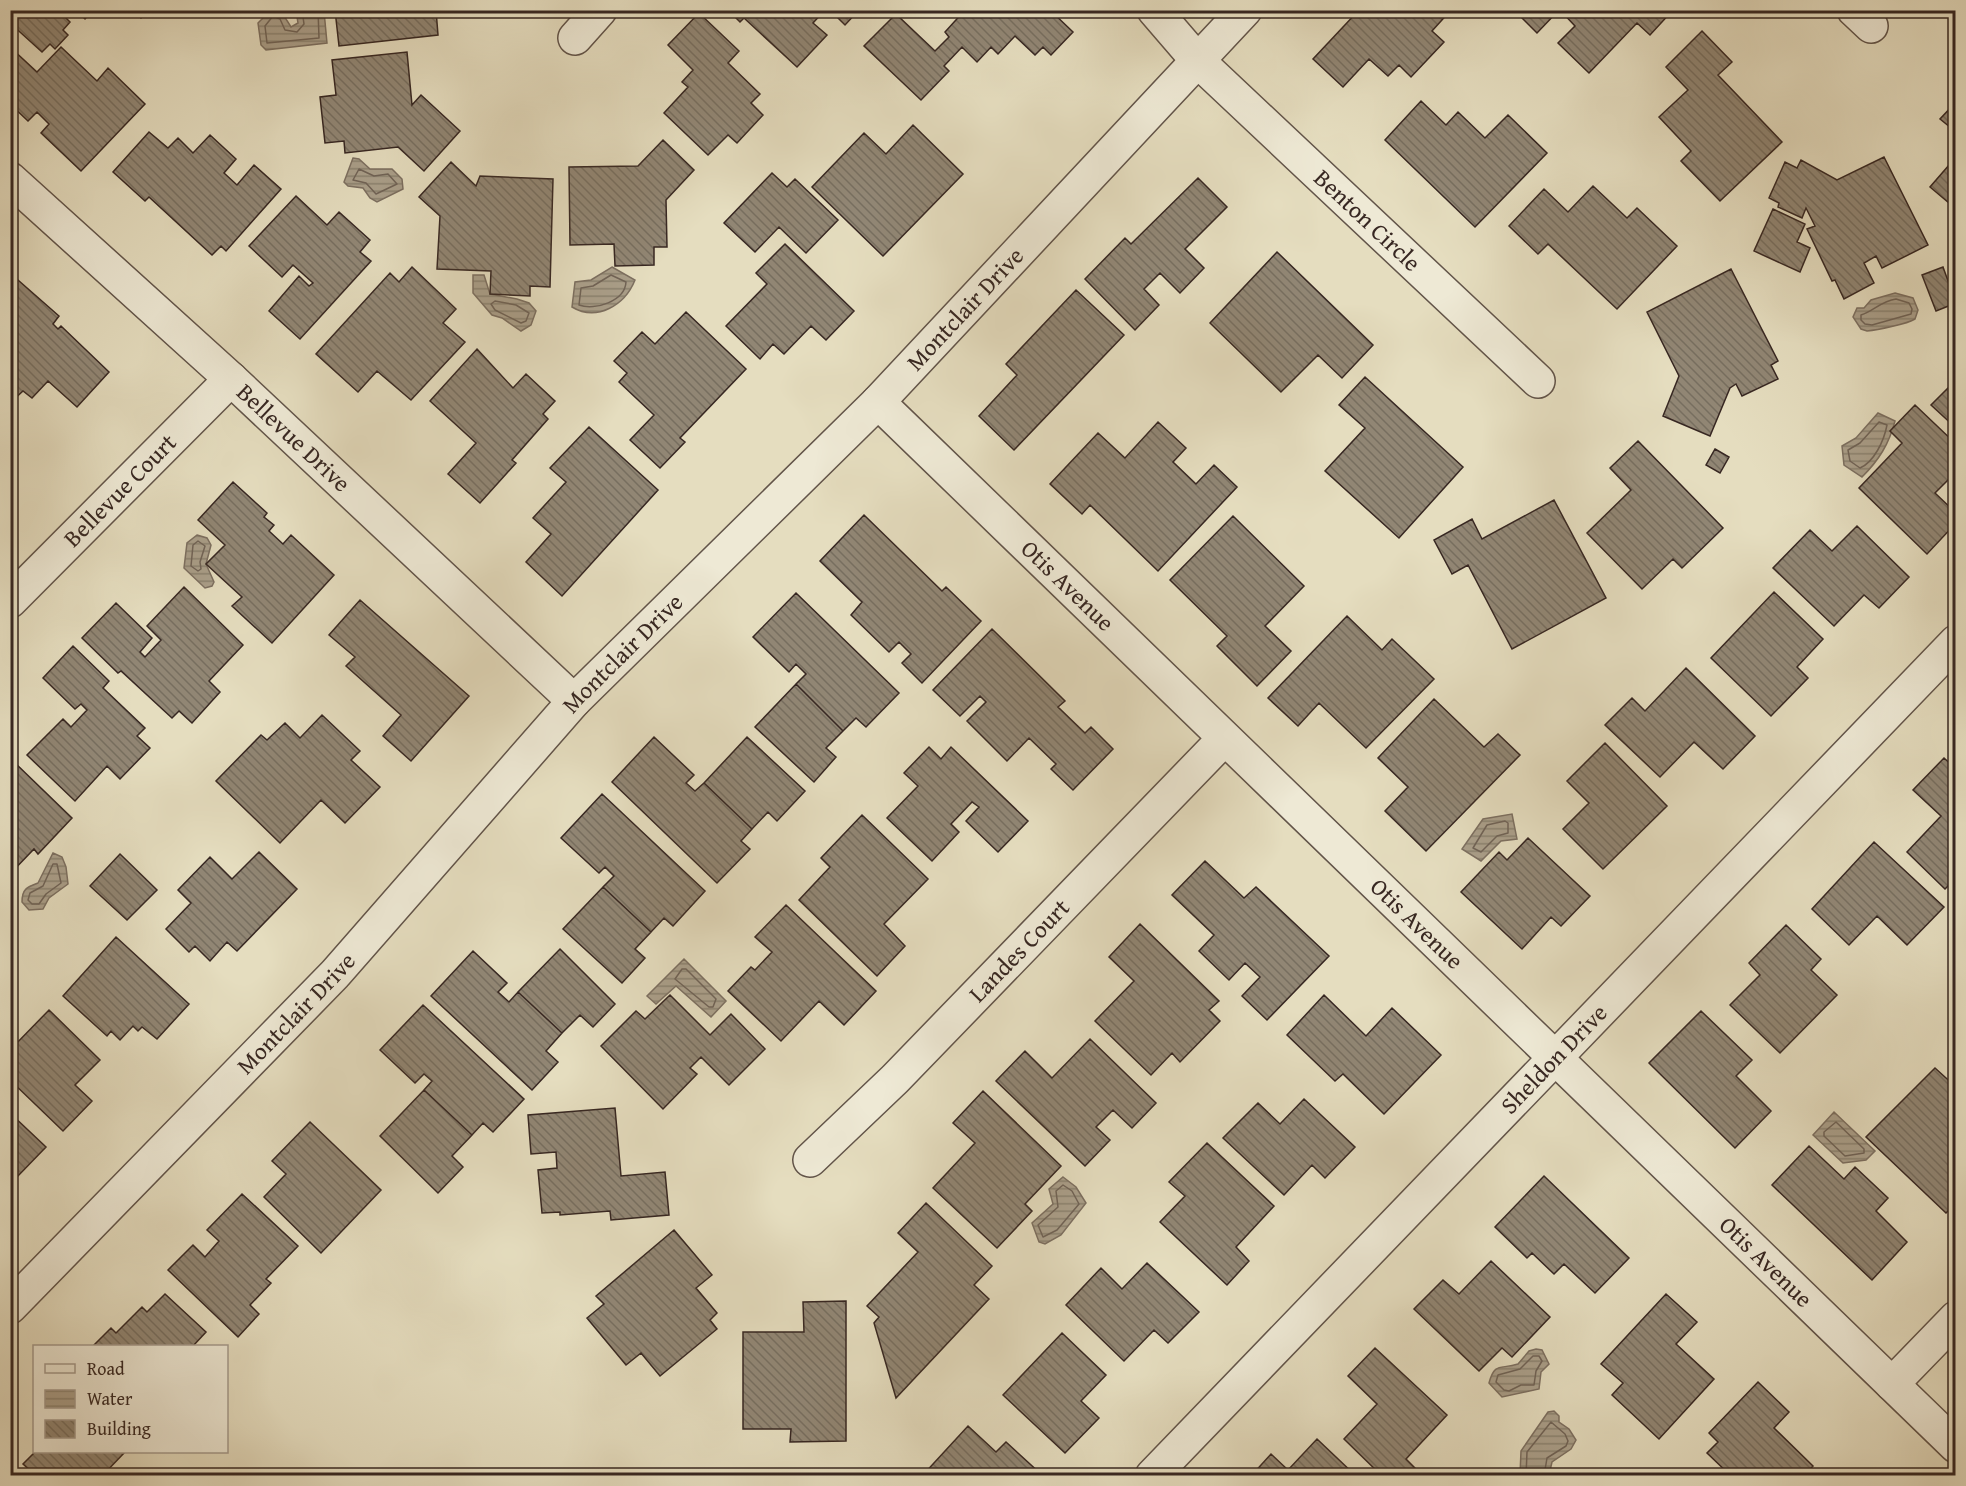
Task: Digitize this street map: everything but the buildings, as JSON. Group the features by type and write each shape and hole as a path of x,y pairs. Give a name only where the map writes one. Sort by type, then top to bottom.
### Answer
{"street":[{"path":"575,38 600,10"},
{"name":"Benton Circle","path":"1154,10 1197,60 1538,381"},
{"name":"Montclair Drive","path":"10,1307 335,974 574,701 878,402 1245,10"},
{"name":"Bellevue Drive","path":"10,180 231,379 574,701"},
{"name":"Bellevue Court","path":"10,601 231,379"},
{"name":"Otis Avenue","path":"878,402 1956,1446"},
{"name":"Sheldon Drive","path":"1152,1476 1956,642"},
{"name":"Landes Court","path":"810,1160 895,1079 1224,739"},
{"path":"1892,1384 1956,1318"}],"water":[{"path":"270,11 281,11 291,27 298,23 296,11 324,11 327,43 266,50 261,45 258,23"},
{"path":"353,158 359,159 370,169 392,169 402,179 403,189 377,202 370,198 363,188 348,186 344,182"},
{"path":"612,267 635,280 624,297 600,312 591,313 572,307 575,282 591,280"},
{"path":"473,275 484,275 490,294 529,303 536,311 531,325 521,331 502,318 492,315 473,293"},
{"path":"1895,293 1913,298 1918,310 1915,319 1878,329 1867,331 1861,329 1853,317 1857,308 1864,308 1871,300"},
{"path":"1878,413 1895,421 1883,451 1862,477 1844,465 1842,446 1856,438"},
{"path":"197,535 207,538 211,545 206,564 214,582 212,586 205,588 184,568 187,543"},
{"path":"1512,814 1517,839 1501,841 1481,861 1462,849 1483,819"},
{"path":"53,853 62,857 68,884 49,898 43,909 29,910 22,902 24,891 38,883"},
{"path":"684,959 726,1001 711,1017 676,986 656,1004 647,996"},
{"path":"1834,1112 1875,1151 1866,1160 1843,1163 1813,1135"},
{"path":"1063,1177 1076,1187 1086,1203 1061,1235 1045,1244 1039,1242 1032,1223 1053,1204 1049,1189"},
{"path":"1542,1350 1549,1364 1541,1372 1539,1389 1502,1397 1489,1383 1491,1376 1496,1369 1518,1364 1529,1351"},
{"path":"1554,1411 1559,1416 1559,1422 1569,1429 1576,1440 1571,1449 1552,1462 1549,1475 1520,1475 1521,1451 1548,1412"}]}
